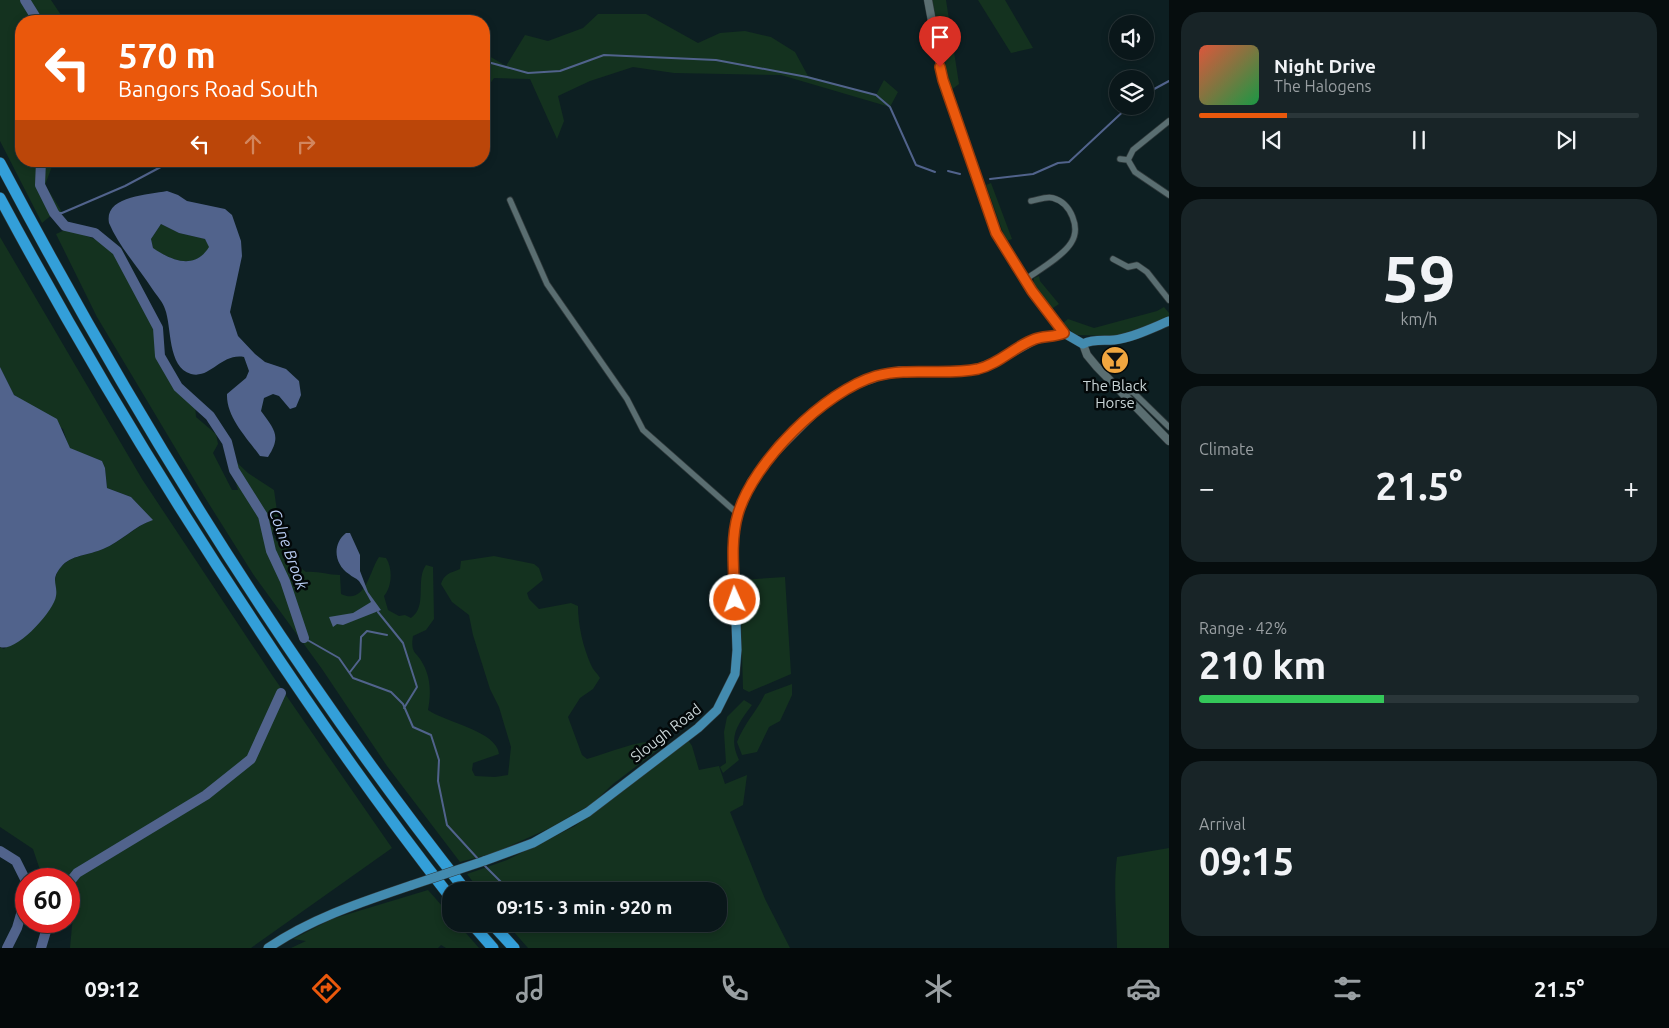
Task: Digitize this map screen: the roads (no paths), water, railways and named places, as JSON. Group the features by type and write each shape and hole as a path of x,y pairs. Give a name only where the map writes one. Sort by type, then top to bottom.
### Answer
{"highway":[{"path":"0,163 50,257 152,434 209,527 291,652 349,735 459,882"},
{"path":"0,198 75,334 197,537 284,669 405,840 442,887"},
{"path":"479,932 493,948"},
{"path":"499,932 514,948"}],"main road":[{"path":"1064,333 1083,344 1089,341 1114,340 1169,321"},
{"name":"Slough Road","path":"268,948 310,923 337,911 533,843 588,812 698,728 717,710 735,674 737,650 733,542 738,514 752,481 774,453 821,406 854,385 876,376 899,371 958,372 979,368 993,363 1036,339 1064,333"}],"street":[{"path":"928,0 943,80 996,233 1032,291 1064,333"},
{"path":"1128,160 1133,150 1169,121"},
{"path":"1120,159 1128,160"},
{"path":"1128,160 1135,172 1169,195"},
{"path":"1026,280 1071,244 1076,233 1074,219 1064,205 1054,198 1043,198 1030,202"},
{"path":"510,200 547,284 627,399 643,430 738,514"},
{"path":"1113,259 1128,266 1137,265 1146,272 1169,300"},
{"path":"1083,344 1087,355 1120,392 1169,441"},
{"path":"1120,392 1133,392 1169,427"}],"water":[{"path":"167,191 187,201 225,209 232,215 241,241 242,256 230,312 238,336 265,362 286,369 299,381 301,395 296,407 290,409 279,396 273,394 264,398 261,411 275,433 275,443 268,457 260,456 244,435 230,411 228,403 227,394 246,378 249,371 244,357 229,359 198,375 183,370 174,355 163,304 124,249 109,223 109,214 113,207 120,202 129,198","holes":["161,224 179,233 205,239 209,247 197,259 190,261 168,257 153,248 151,239"]},
{"path":"0,367 14,395 57,419 70,448 102,461 105,468 107,488 131,497 153,520 140,526 110,546 65,563 56,575 56,596 49,611 24,637 7,647 0,647"},
{"path":"346,533 350,533 360,555 360,571 368,592 381,610 333,627 329,617 353,613 371,602 359,581 344,570 338,560 338,543"}],"waterway":[{"name":"Colne Brook","path":"25,0 34,15"},
{"path":"490,63 528,73 560,71 604,55 716,60 807,77 876,95 890,107 916,165 935,172"},
{"path":"1154,89 1169,81"},
{"path":"990,179 1033,174 1058,163 1069,162 1119,115"},
{"name":"Colne Brook","path":"41,167 40,185 54,213 65,226 95,233 117,251 158,328 160,356 178,387 210,416 227,442 234,470 263,516 271,551 285,581 304,638"},
{"path":"54,213 62,213 125,186 161,167"},
{"path":"948,171 960,174"},
{"path":"378,612 403,643 417,687 404,708"},
{"path":"350,672 360,659 361,637 367,631 387,635"},
{"path":"304,638 339,658 353,678 391,692 403,704 413,727 431,735 439,760 438,781 447,825 479,860"},
{"name":"Colne Brook","path":"80,871 206,795 251,759 281,693"},
{"path":"0,851 16,861 20,868"},
{"path":"484,865 501,882"},
{"path":"7,948 15,932"},
{"name":"Colne Brook","path":"41,948 45,933"}],"place":[{"name":"The Black Horse","path":"1115,360"}]}
